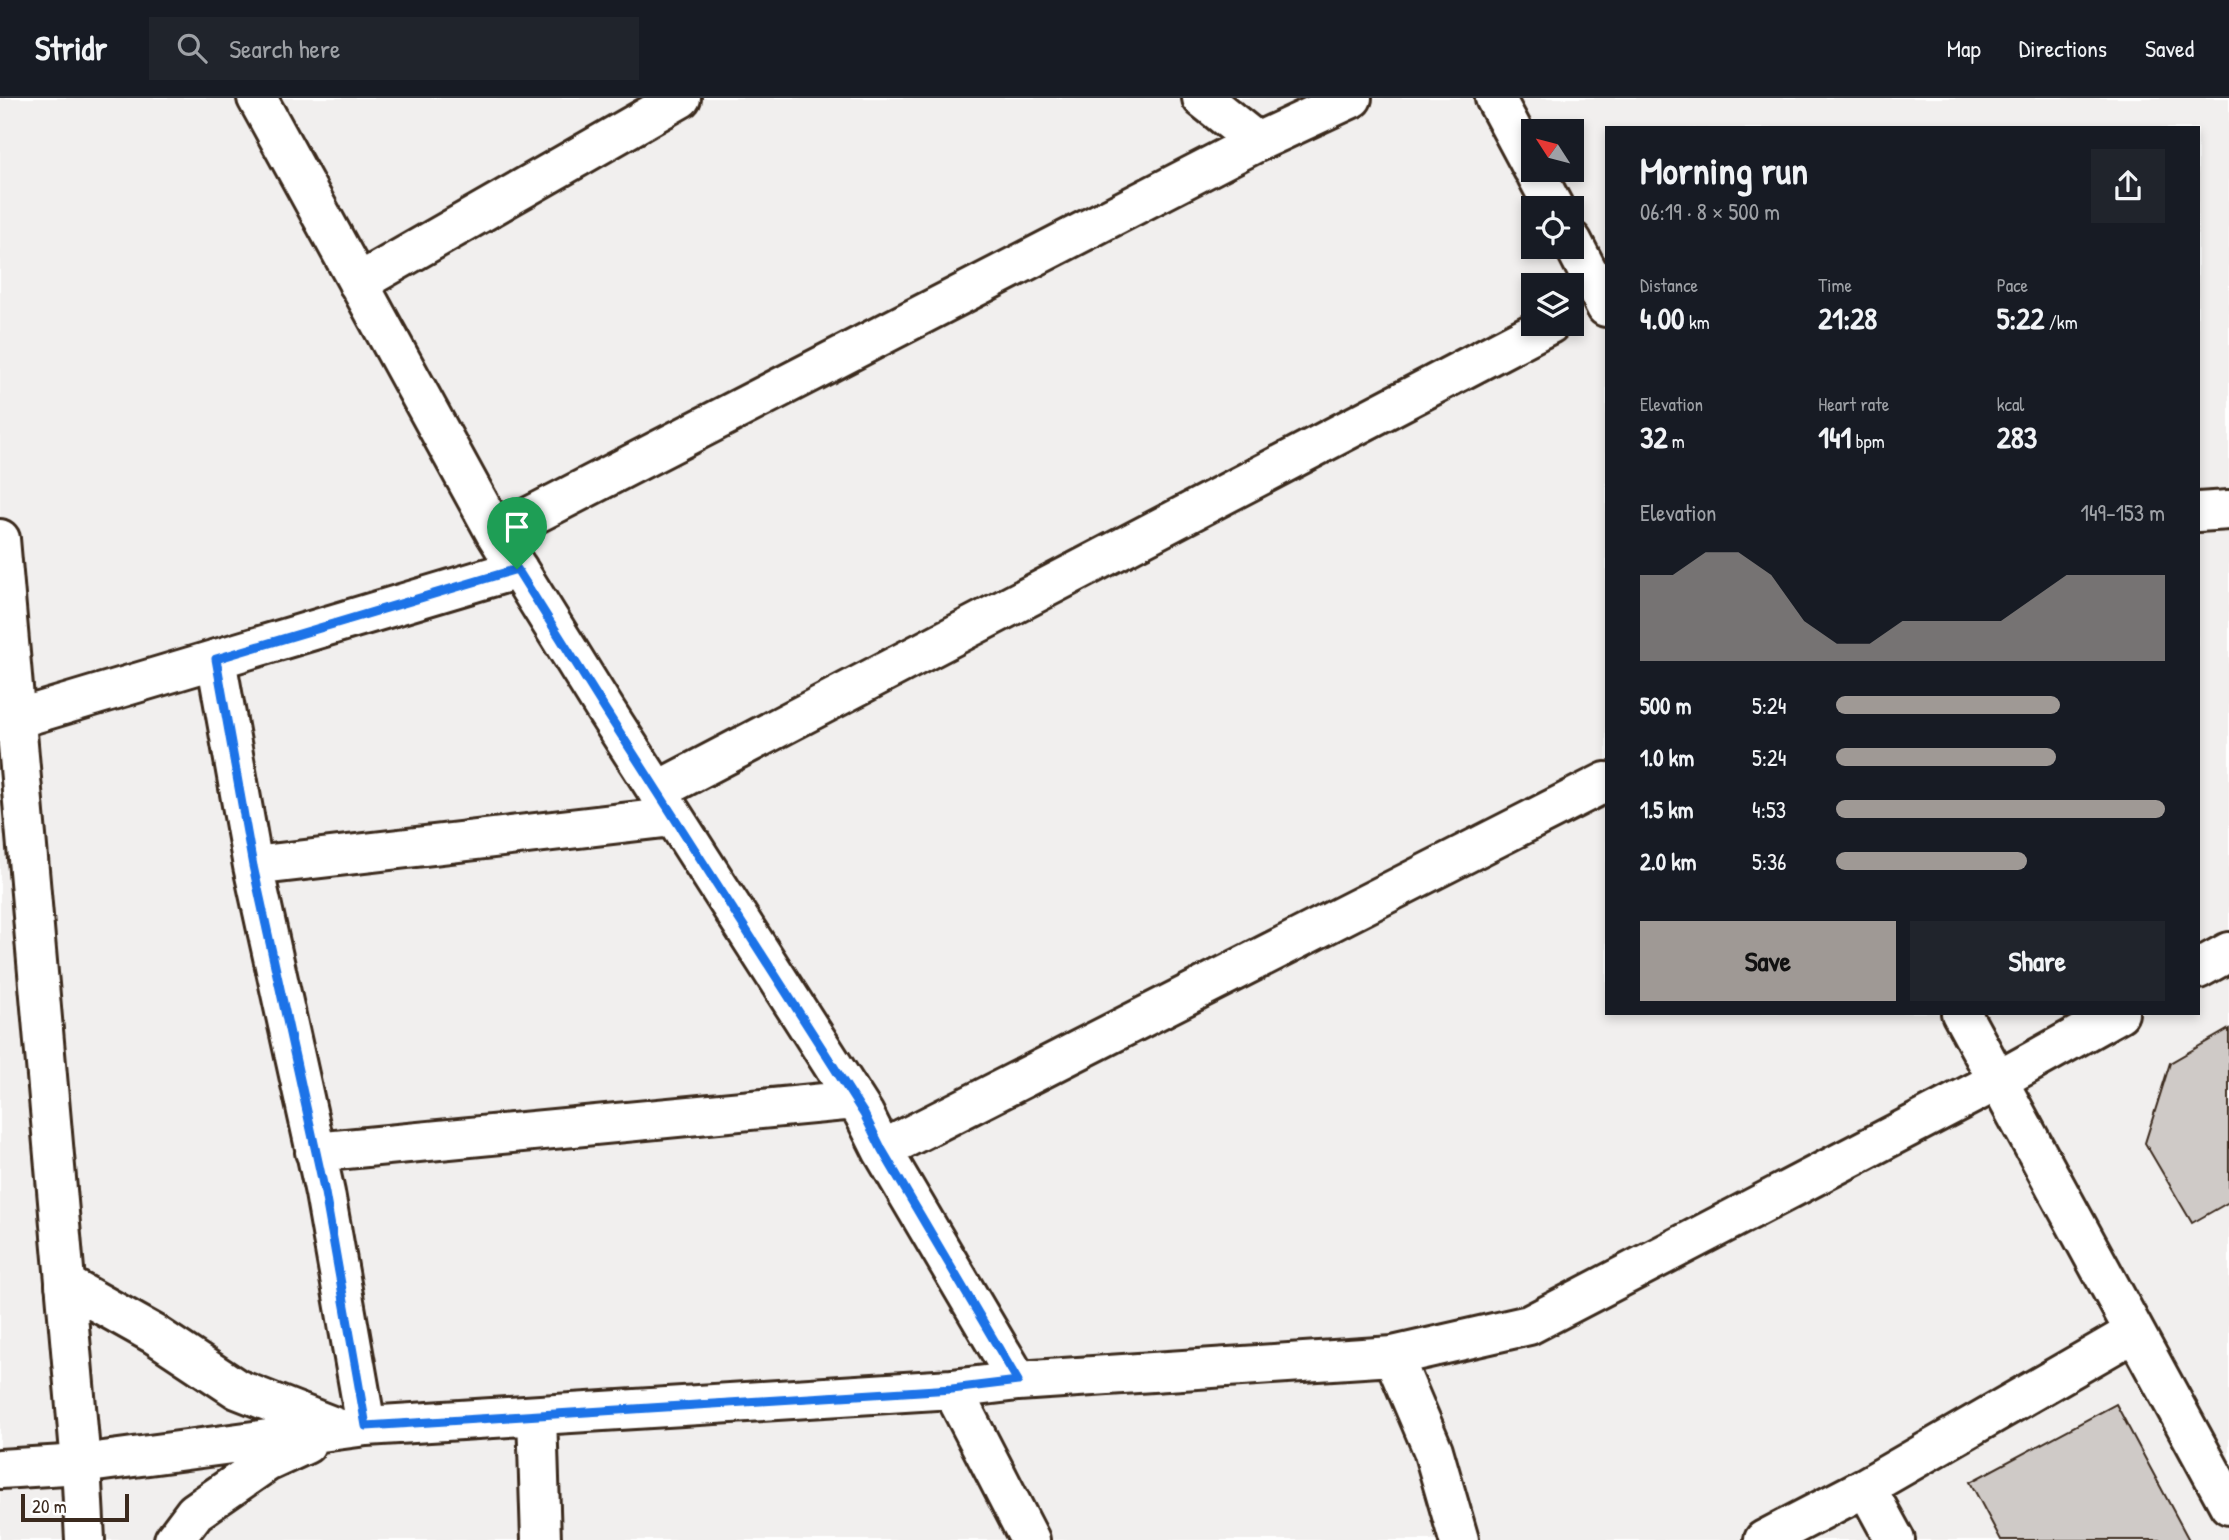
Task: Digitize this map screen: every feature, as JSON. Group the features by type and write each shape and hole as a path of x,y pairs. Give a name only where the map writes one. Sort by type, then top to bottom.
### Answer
{"street":[{"path":"257,98 496,534 855,1100 1018,1381"},
{"path":"358,283 681,98"},
{"path":"1202,98 1257,142"},
{"path":"496,534 1257,142 1352,98"},
{"path":"1495,98 1521,147"},
{"path":"1578,259 1593,305"},
{"path":"253,866 665,804 1528,336"},
{"path":"0,539 8,719 65,1284 85,1540"},
{"path":"8,719 517,569"},
{"path":"216,659 253,866 325,1193 353,1427"},
{"path":"882,1150 1605,783"},
{"path":"2200,968 2229,952"},
{"path":"1962,1015 2229,1505"},
{"path":"0,1469 81,1464 353,1427 952,1389 1018,1381 1393,1356 1529,1325 1997,1082 2115,1015"},
{"path":"314,1152 855,1100"},
{"path":"65,1284 154,1334 237,1389 353,1427"},
{"path":"1764,1540 1866,1487 2133,1333"},
{"path":"1393,1356 1433,1450 1459,1540"},
{"path":"952,1389 1030,1540"},
{"path":"537,1416 541,1540"},
{"path":"173,1540 195,1512 267,1462 353,1427"},
{"path":"1866,1487 1895,1540"}],"shaded area":[{"path":"0,98 2229,98 2229,1540 0,1540"}],"building":[{"path":"2229,1029 2229,1202 2192,1223 2145,1143 2170,1063"},
{"path":"2116,1404 2189,1540 2001,1540 1970,1482"}],"route":[{"path":"517,569 864,1114 882,1150 1018,1381 952,1389 366,1426 325,1193 253,866 216,659 517,569"}]}
